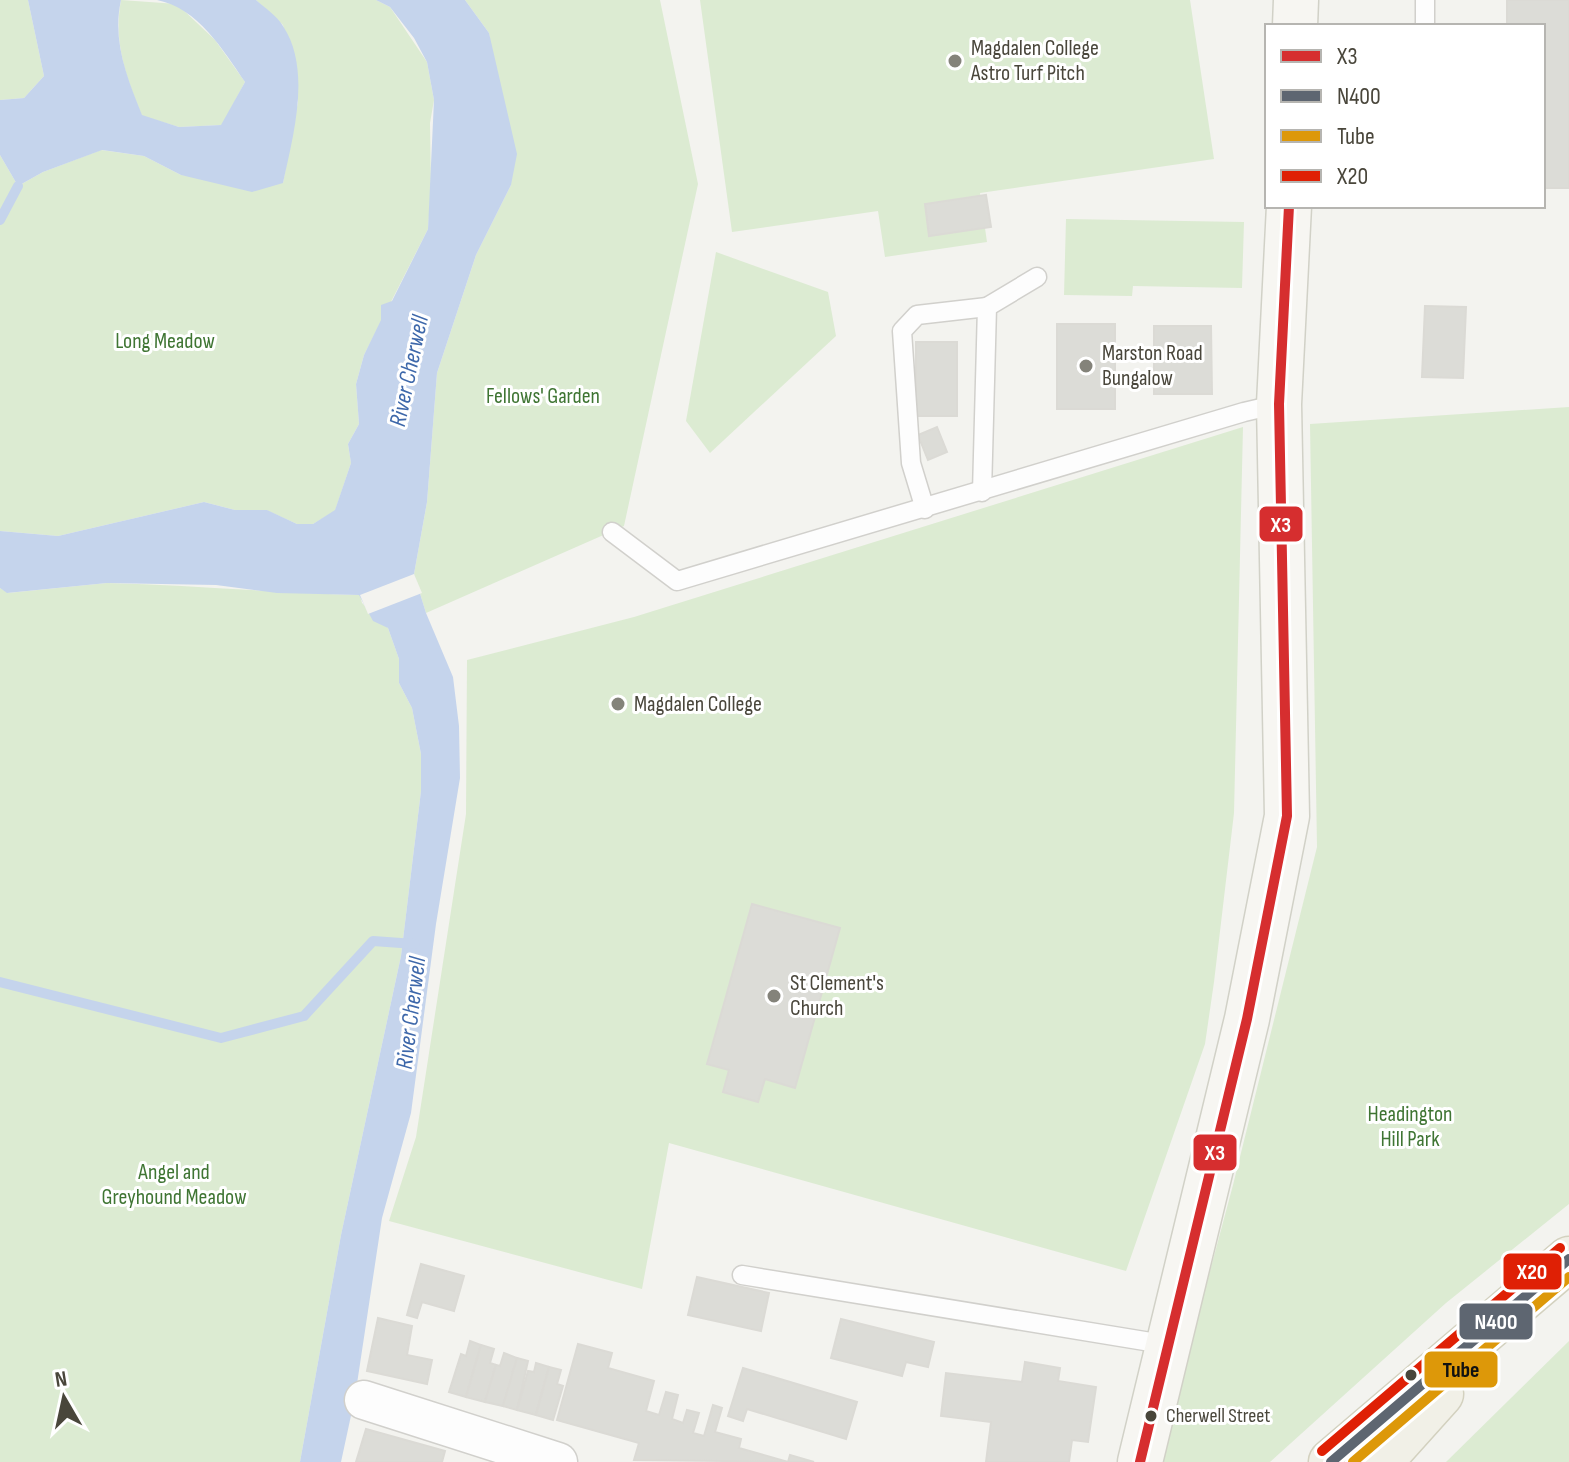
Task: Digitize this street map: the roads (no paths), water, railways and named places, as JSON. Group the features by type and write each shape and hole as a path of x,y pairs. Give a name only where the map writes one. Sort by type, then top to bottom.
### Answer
{"main road":[{"path":"1295,24 1296,0"},
{"path":"1140,1462 1244,1034 1287,816 1279,404 1289,208"},
{"path":"1331,1462 1569,1259"},
{"path":"1380,1462 1529,1292"}],"street":[{"path":"364,1400 558,1462"}],"lane":[{"path":"1425,0 1425,24"},
{"path":"925,509 911,463 902,331 917,315 987,307 1037,277"},
{"path":"982,492 987,307"},
{"path":"612,532 677,581 1279,404"},
{"path":"742,1275 1169,1345"}],"water":[{"path":"28,0 121,0 120,44 126,73 142,115 179,127 221,125 245,82 197,21 172,5 157,0 256,0 283,26 297,62 298,103 283,183 252,192 181,175 144,156 102,150 43,172 18,186 0,155 0,100 24,98 44,76"},
{"name":"River Cherwell","path":"376,0 465,0 489,33 517,154 511,185 476,255 437,373 427,502 414,574 426,613 453,677 459,726 460,778 436,924 411,1113 382,1218 355,1397 341,1462 300,1462 341,1235 401,956 421,791 421,754 412,708 399,683 399,659 388,628 373,621 359,595 277,593 216,585 107,583 7,593 0,588 0,531 58,536 204,502 235,510 267,510 297,524 313,524 335,510 351,463 348,444 359,424 356,384 364,355 381,320 381,305 392,301 428,229 434,100 427,62 414,38 390,7"}],"waterway":[{"path":"0,220 18,186"},
{"name":"River Cherwell","path":"0,982 221,1038 304,1016 373,941 415,944"}],"place":[{"name":"Magdalen College Astro Turf Pitch","path":"955,61"},
{"name":"Marston Road Bungalow","path":"1086,366"},
{"name":"Magdalen College","path":"618,704"},
{"name":"St Clement's Church","path":"774,996"},
{"name":"Cherwell Street","path":"1151,1416"}],"park label":[{"name":"Long Meadow","path":"165,341"},
{"name":"Fellows' Garden","path":"543,396"},
{"name":"Headington Hill Park","path":"1410,1126"},
{"name":"Angel and Greyhound Meadow","path":"174,1184"}]}
